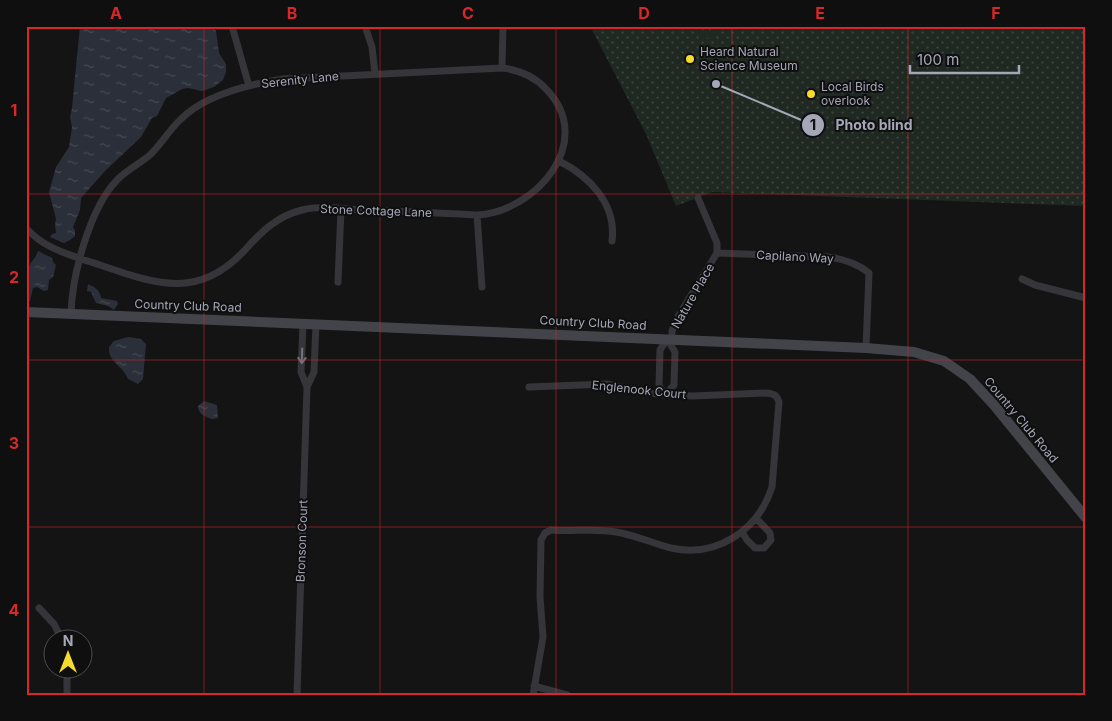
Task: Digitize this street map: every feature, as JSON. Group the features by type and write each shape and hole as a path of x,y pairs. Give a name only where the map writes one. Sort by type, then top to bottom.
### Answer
{"main road":[{"name":"Country Club Road","path":"26,312 669,339 914,352 944,361 970,379 1084,513"}],"street":[{"path":"232,26 249,86"},
{"path":"365,26 372,47 376,74"},
{"path":"502,68 503,26"},
{"name":"Serenity Lane","path":"71,314 71,301 80,258 98,208 109,189 118,178 151,154 177,123 190,112 222,96 249,86 283,79 502,68 519,71 535,79 549,91 556,102 563,120 565,132 563,151 559,161"},
{"path":"559,161 585,177 599,193 612,222 612,241"},
{"name":"Stone Cottage Lane","path":"26,228 45,244 80,258 152,282 176,284 191,282 213,274 225,267 241,254 266,228 282,217 307,209 477,215 496,212 524,200 545,182 559,161"},
{"name":"Nature Place","path":"665,395 659,384 660,350 669,339 676,320 718,253 717,243 698,198"},
{"path":"338,282 341,209"},
{"path":"477,215 482,287"},
{"name":"Capilano Way","path":"718,253 835,258 855,263 869,273 866,348"},
{"path":"1022,279 1035,285 1086,298"},
{"name":"Bronson Court","path":"303,324 301,372 307,387"},
{"name":"Bronson Court","path":"297,695 307,387 314,372 316,324"},
{"path":"665,395 674,385 675,352 669,339"},
{"name":"Englenook Court","path":"529,387 607,384 665,395 774,394 779,402 772,487 769,497 756,518"},
{"path":"533,695 543,637 540,540 545,534 551,530 566,532 607,531 637,536 671,548 691,550 717,546 736,537 756,518 770,532 771,540 764,548 755,548 742,532"},
{"path":"40,608 56,628"},
{"path":"67,678 67,695"},
{"path":"534,686 566,695"}],"green space":[{"path":"590,26 1086,26 1086,206 712,192 676,206 646,134"},
{"path":"690,26 713,26 714,33 709,38 703,37 695,33"}],"water":[{"path":"80,26 213,26 216,31 219,53 226,64 226,72 223,80 214,87 202,91 188,88 182,89 166,98 157,116 152,118 141,137 105,171 81,198 80,210 73,227 75,236 64,243 50,237 56,233 56,219 49,192 56,167 69,147 72,127 70,117"},
{"path":"38,251 52,258 56,265 53,277 49,280 48,290 44,291 37,287 33,288 30,301 26,302 27,268"},
{"path":"88,284 97,289 101,298 117,301 118,304 114,310 108,306 96,303 91,292 87,291"},
{"path":"128,337 141,339 146,344 143,379 138,384 128,379 109,352 109,347 114,341"},
{"path":"204,401 217,405 218,418 212,419 201,413 198,406"}],"place":[{"name":"Heard Natural Science Museum","path":"690,59"},
{"name":"Photo blind","path":"716,84"},
{"name":"Local Birds overlook","path":"811,94"}]}
